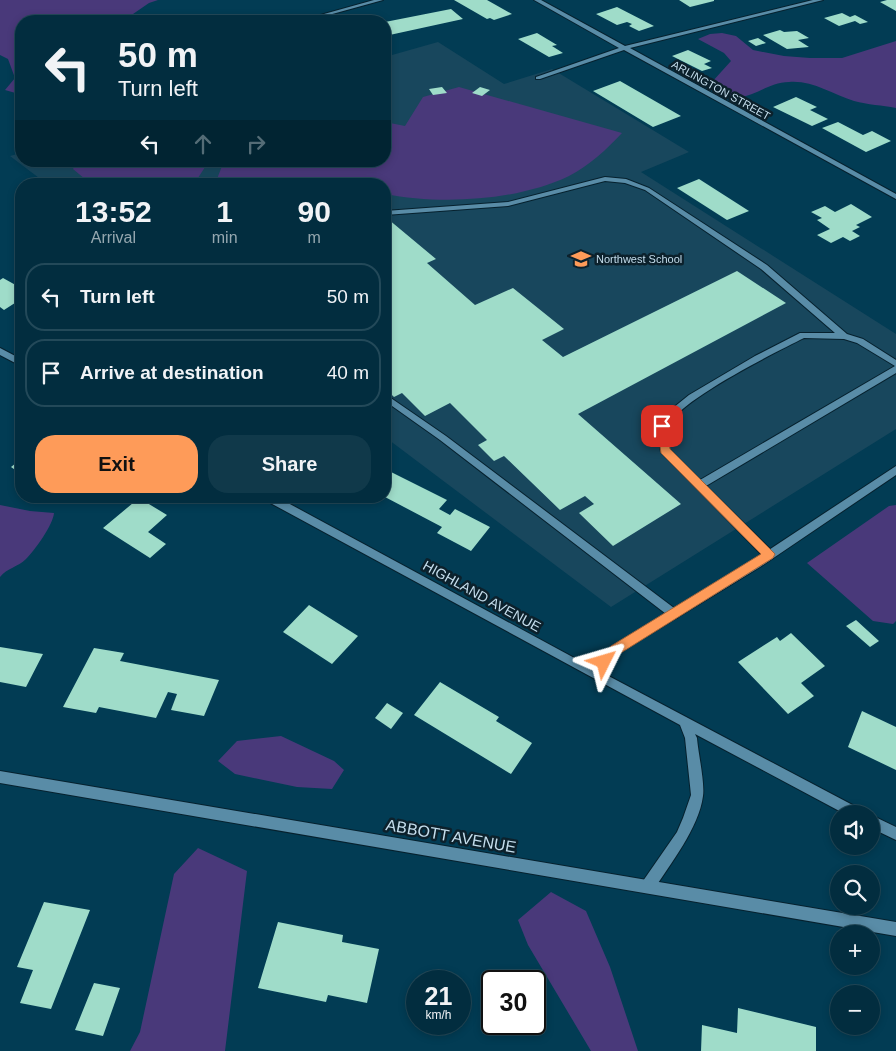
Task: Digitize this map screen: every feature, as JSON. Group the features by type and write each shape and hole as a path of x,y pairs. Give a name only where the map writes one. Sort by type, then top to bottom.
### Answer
{"street":[{"path":"324,15 380,0"},
{"name":"ARLINGTON STREET","path":"537,0 896,197"},
{"path":"538,78 624,48 820,0"},
{"path":"391,213 508,204 605,179 626,181 647,189 764,267 844,336"},
{"path":"769,554 664,450 662,426 671,414 692,397 758,358 803,335 844,336 860,341 896,364"},
{"path":"0,351 15,360"},
{"path":"700,485 896,369"},
{"path":"391,401 443,438 674,614"},
{"path":"592,673 615,650 769,554 895,472"},
{"name":"HIGHLAND AVENUE","path":"279,503 592,673 841,805"},
{"path":"648,886 681,836 689,820 697,795 691,738 684,722"},
{"name":"ABBOTT AVENUE","path":"0,777 896,929"},
{"path":"880,826 896,834"}],"shaded area":[{"path":"0,0 158,0 149,3 133,15 15,15 15,78 8,59 0,55"},
{"path":"722,33 736,36 753,50 784,56 810,58 842,58 896,41 896,108 854,101 814,85 797,82 778,84 742,97 723,92 712,82 731,61 724,53 698,39 710,34"},
{"name":"Northwest School","path":"438,42 504,84 552,69 689,152 641,172 896,334 896,429 611,607 391,442 391,178 39,178 25,167 391,167 391,55"},
{"path":"15,78 15,93 5,90"},
{"path":"459,87 622,133 597,157 569,176 526,191 503,196 454,200 391,195 391,178 217,178 222,167 391,167 391,123 405,126 423,97"},
{"path":"74,167 205,167 198,178 84,178 73,169"},
{"path":"0,505 30,511 54,513 39,544 30,555 23,562 0,577"},
{"path":"896,505 896,621 893,624 873,621 807,563 889,506"},
{"path":"281,736 334,761 344,770 332,789 297,787 235,774 218,761 237,741"},
{"path":"198,848 247,871 225,1051 130,1051 140,1032 174,874"},
{"path":"551,892 586,911 610,967 638,1051 591,1051 546,975 546,970 543,970 528,945 518,920"}],"building":[{"path":"454,0 487,0 512,14 494,20 487,19"},
{"path":"679,0 714,0 714,1 690,7"},
{"path":"896,0 896,11 880,2"},
{"path":"617,7 654,26 639,31 629,26 632,24 627,22 617,25 596,14"},
{"path":"451,9 463,19 391,35 391,21"},
{"path":"842,13 850,17 855,15 868,22 860,24 855,21 839,26 824,18"},
{"path":"780,30 784,32 797,31 809,38 798,40 809,47 787,49 763,35"},
{"path":"537,33 557,45 552,46 563,53 549,57 518,39"},
{"path":"758,38 766,43 756,46 748,41"},
{"path":"688,50 711,61 704,64 712,68 702,71 672,56"},
{"path":"620,81 681,116 653,127 593,91"},
{"path":"442,87 447,93 433,95 429,89"},
{"path":"480,87 490,90 482,96 472,93"},
{"path":"796,97 817,107 810,110 828,119 812,126 773,107"},
{"path":"838,122 863,135 872,131 891,141 866,152 822,128"},
{"path":"699,179 749,211 727,220 677,188"},
{"path":"851,204 872,217 856,225 860,227 852,231 860,236 850,241 843,237 831,243 817,235 830,229 817,220 822,218 811,212 825,206 835,212"},
{"path":"391,222 436,259 427,263 475,305 513,288 564,329 542,340 563,357 737,271 786,303 578,414 681,504 613,546 579,513 594,504 585,496 560,510 504,456 494,461 478,445 487,440 450,403 425,416 402,393 394,397 391,394"},
{"path":"3,278 15,285 15,303 4,310 0,307 0,280"},
{"path":"391,472 447,500 439,509 450,515 455,509 490,527 471,551 437,533 442,527 391,500"},
{"path":"133,503 147,503 167,515 148,532 166,544 150,558 103,528"},
{"path":"309,605 358,636 332,664 283,632"},
{"path":"856,620 879,641 870,647 846,626"},
{"path":"791,633 825,666 801,683 814,696 788,714 738,662 777,637 780,641"},
{"path":"0,647 43,654 26,687 0,682"},
{"path":"94,648 124,653 120,661 219,680 204,716 171,710 177,694 168,692 156,718 99,707 96,713 63,707"},
{"path":"440,682 499,717 496,721 532,743 511,774 414,715"},
{"path":"387,703 403,713 391,729 375,718"},
{"path":"862,711 896,727 896,770 848,747"},
{"path":"44,902 90,910 51,1009 20,1003 33,970 17,967"},
{"path":"278,922 343,935 342,942 379,949 367,1003 328,995 326,1002 258,988"},
{"path":"94,983 120,988 103,1036 75,1030"},
{"path":"738,1008 816,1027 816,1051 701,1051 702,1025 737,1033"}],"place":[{"name":"Northwest School","path":"581,259"}],"route":[{"path":"604,662 615,650 756,564 769,554 664,450 662,426"}]}
